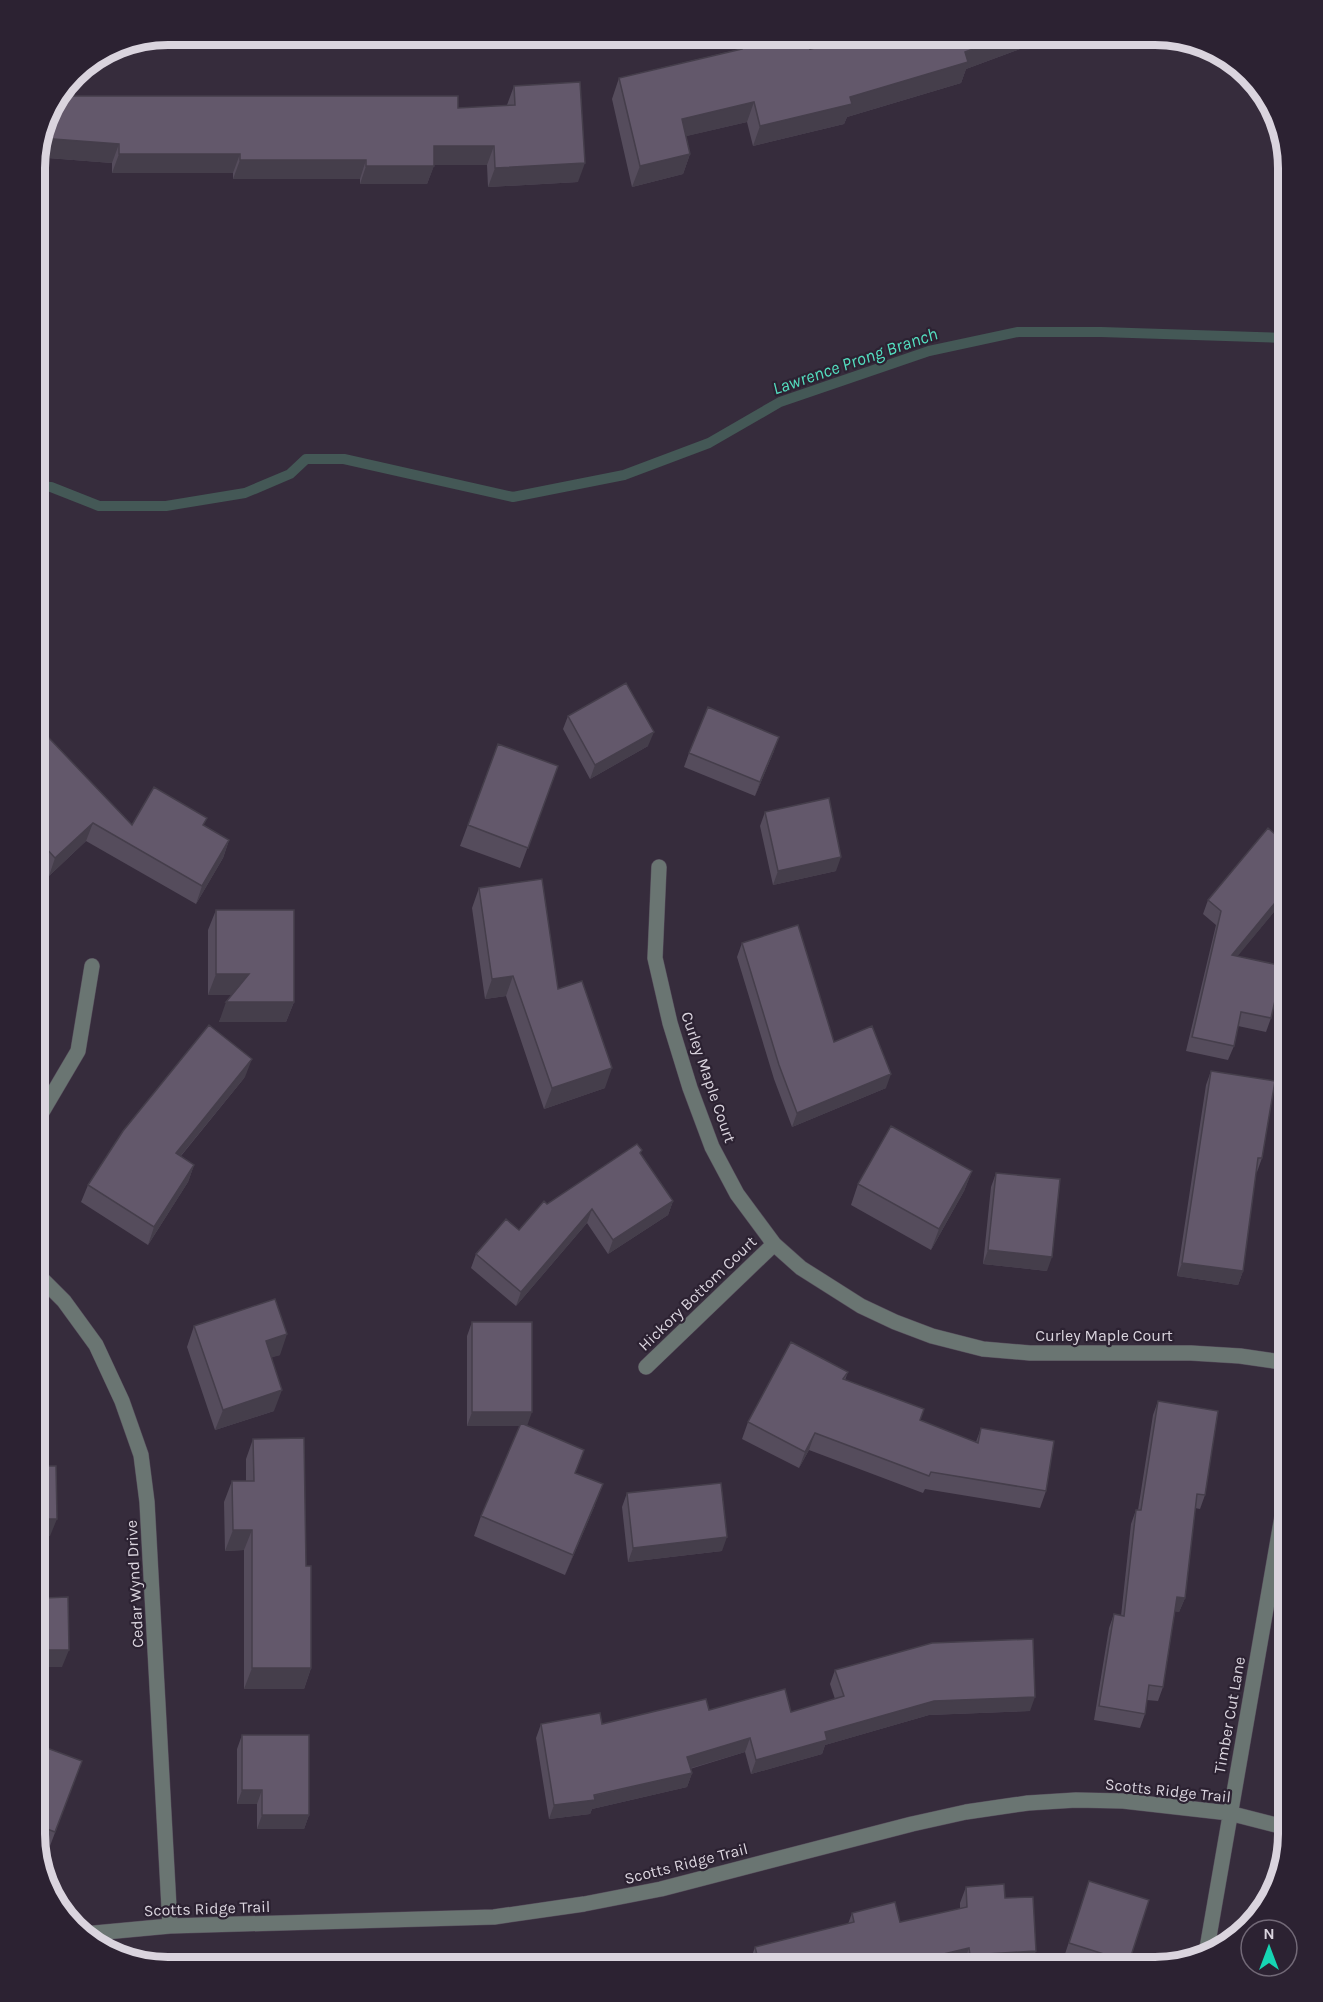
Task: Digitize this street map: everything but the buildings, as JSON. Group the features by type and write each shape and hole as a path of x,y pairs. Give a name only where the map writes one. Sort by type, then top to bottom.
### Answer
{"street":[{"name":"Curley Maple Court","path":"659,867 655,958 670,1023 690,1088 712,1147 737,1194 774,1244 801,1268 861,1306 895,1322 932,1336 983,1349 1030,1353 1191,1353 1240,1356 1278,1362"},
{"path":"45,1107 78,1051 93,966"},
{"name":"Hickory Bottom Court","path":"646,1367 774,1244"},
{"name":"Cedar Wynd Drive","path":"45,1282 64,1301 96,1345 122,1401 141,1455 148,1514 170,1926"},
{"name":"Timber Cut Lane","path":"1207,1945 1278,1538"},
{"name":"Scotts Ridge Trail","path":"96,1933 170,1926 494,1917 584,1905 661,1889 912,1824 966,1812 1028,1803 1076,1800 1123,1801 1229,1813 1278,1825"}],"waterway":[{"name":"Lawrence Prong Branch","path":"45,487 99,506 166,506 245,493 290,474 306,459 344,459 513,497 624,475 709,443 780,402 929,351 1018,332 1101,332 1278,338"}]}
